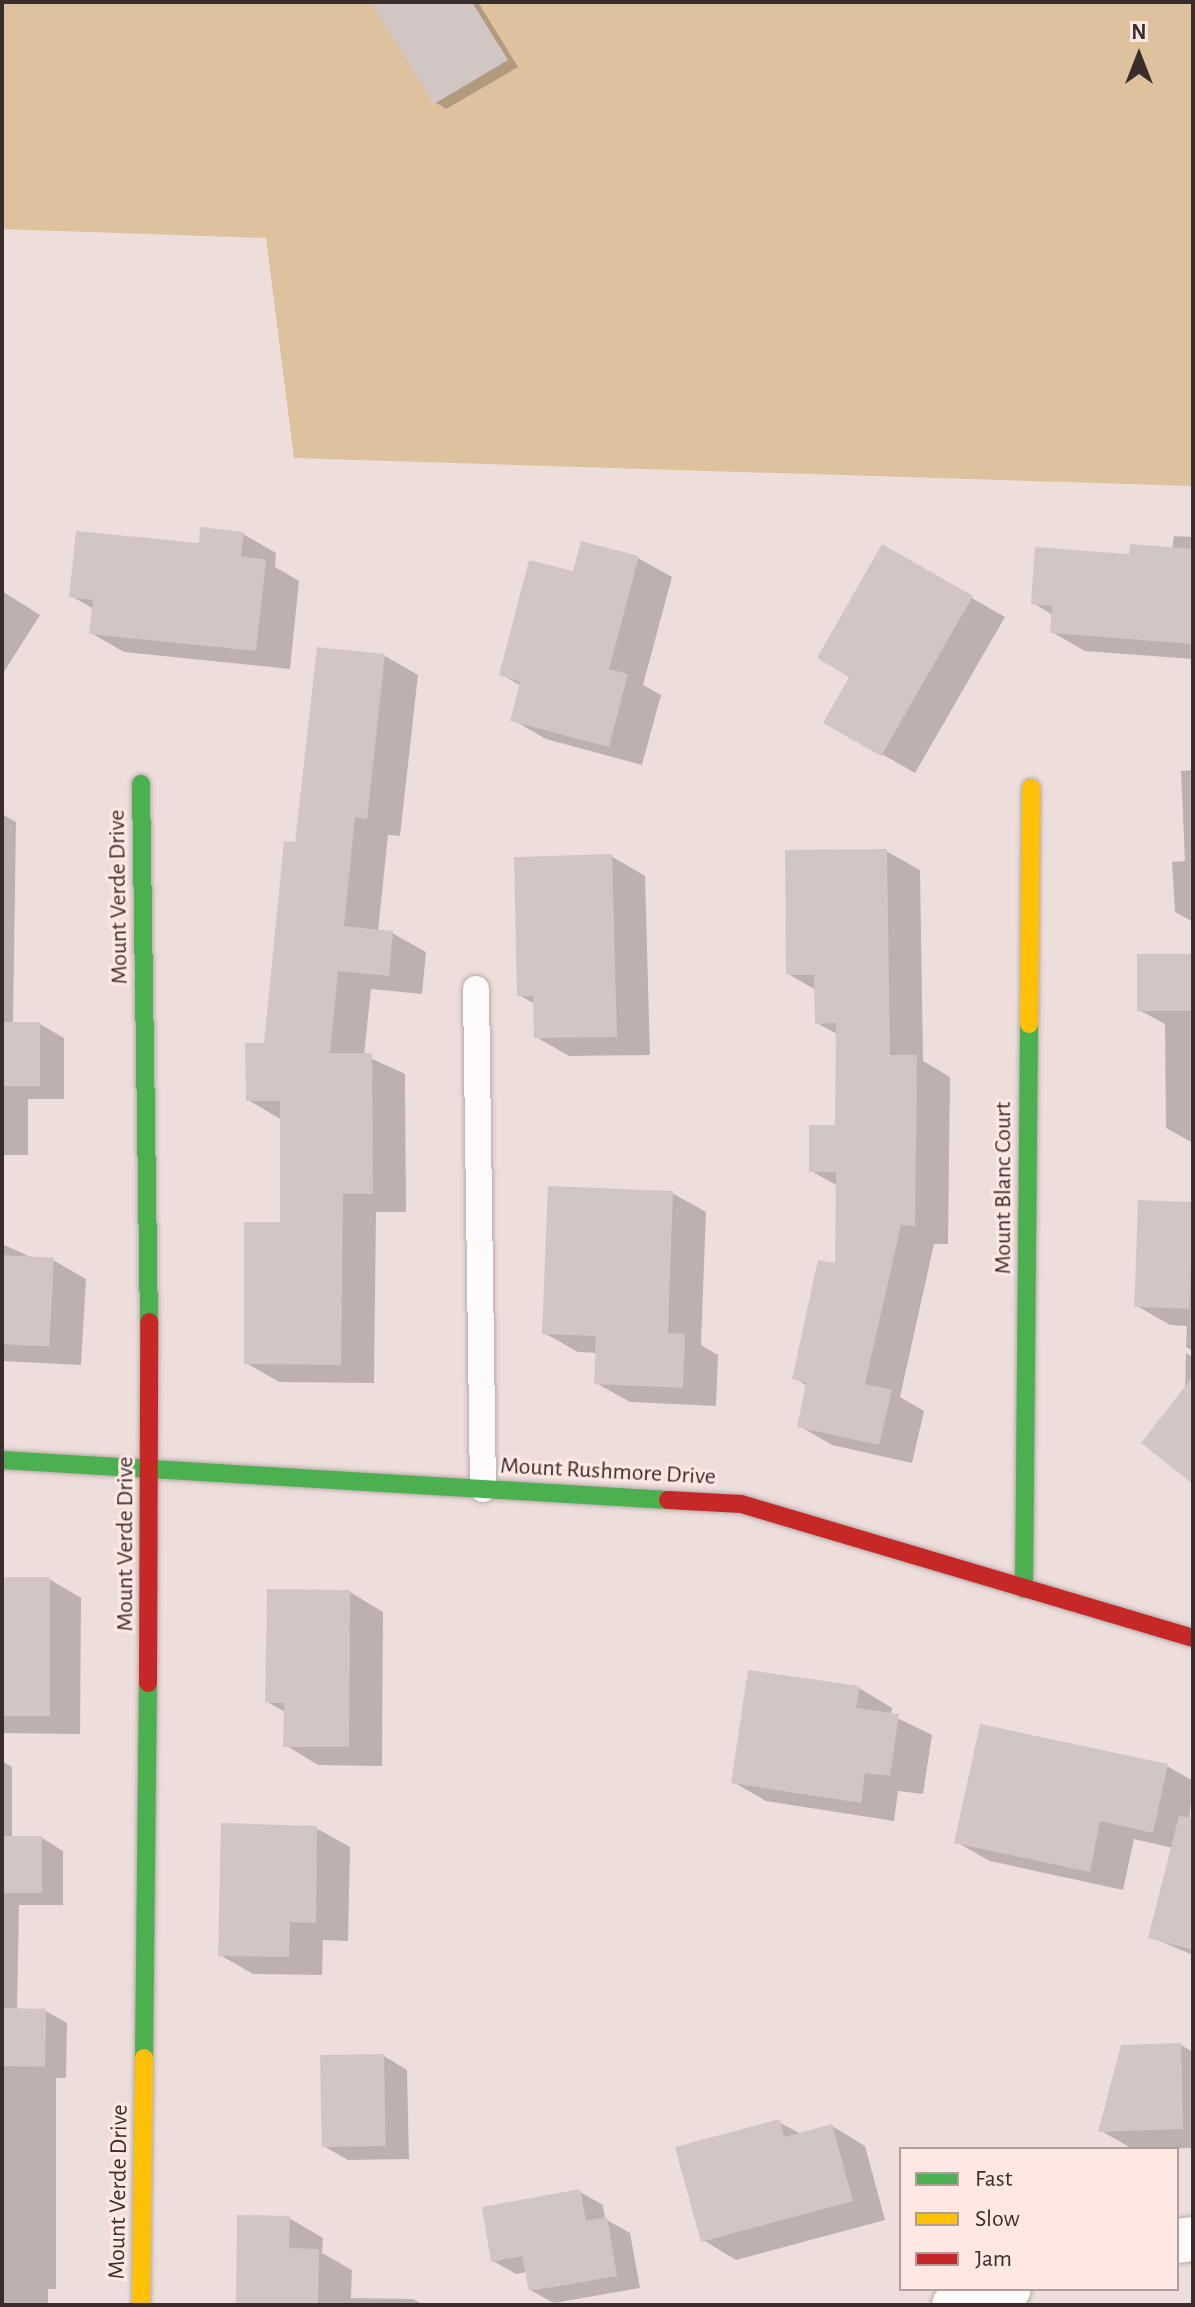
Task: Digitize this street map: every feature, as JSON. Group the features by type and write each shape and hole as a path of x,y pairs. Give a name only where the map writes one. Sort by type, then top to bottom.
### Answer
{"street":[{"name":"Mount Verde Drive","path":"141,784 151,1471 141,2305"},
{"name":"Mount Blanc Court","path":"1024,1589 1031,788"},
{"name":"Mount Rushmore Drive","path":"2,1460 741,1504 1193,1638"},
{"path":"954,2305 1002,2291"}],"lane":[{"path":"476,989 483,1489"}],"shaded area":[{"path":"2,2 1193,2 1193,486 294,458 266,238 2,229"}],"building":[{"path":"371,2 472,2 508,60 434,104"},
{"path":"200,527 244,532 241,556 266,560 256,651 89,634 93,600 69,597 76,531 199,543"},
{"path":"581,541 639,556 609,669 628,674 609,747 510,721 520,682 499,675 529,560 573,571"},
{"path":"882,544 973,596 881,756 823,723 849,677 817,658"},
{"path":"1130,544 1193,549 1193,644 1050,633 1052,606 1031,604 1035,547 1129,554"},
{"path":"317,647 385,654 367,819 355,817 344,926 393,931 389,976 338,971 330,1053 372,1053 373,1194 343,1194 341,1365 244,1364 244,1222 280,1222 280,1101 246,1101 245,1043 264,1043 284,841 295,842"},
{"path":"887,849 890,1055 917,1055 915,1226 901,1225 865,1384 892,1390 879,1445 797,1427 806,1383 792,1379 818,1260 835,1263 836,1172 809,1172 809,1125 835,1125 836,1023 815,1024 814,975 786,975 785,850"},
{"path":"612,854 617,1037 534,1038 533,996 517,996 514,857"},
{"path":"1137,954 1193,954 1193,1011 1137,1011"},
{"path":"2,1022 40,1022 40,1086 2,1086"},
{"path":"548,1186 673,1191 668,1333 685,1334 683,1388 594,1384 596,1336 542,1334"},
{"path":"1138,1200 1193,1202 1189,1309 1134,1307"},
{"path":"2,1255 54,1258 49,1347 2,1344"},
{"path":"1193,1376 1193,1484 1141,1443"},
{"path":"2,1577 50,1577 50,1716 2,1716"},
{"path":"267,1589 350,1590 349,1747 283,1747 284,1703 265,1703"},
{"path":"748,1670 860,1686 856,1708 899,1714 890,1776 865,1773 861,1803 731,1783"},
{"path":"980,1724 1168,1764 1153,1833 1100,1821 1090,1872 954,1843"},
{"path":"1179,1816 1193,1818 1193,1950 1148,1938"},
{"path":"221,1823 317,1826 316,1923 290,1922 289,1957 218,1956"},
{"path":"2,1836 42,1836 42,1893 2,1893"},
{"path":"2,2008 46,2009 45,2067 2,2066"},
{"path":"1181,2043 1183,2129 1098,2132 1121,2045"},
{"path":"384,2054 386,2146 322,2147 320,2055"},
{"path":"780,2119 784,2137 832,2124 853,2201 701,2242 675,2147"},
{"path":"580,2189 586,2221 607,2217 617,2276 529,2291 522,2256 491,2262 482,2207"},
{"path":"237,2215 290,2216 289,2248 319,2249 318,2305 236,2305"}],"traffic: fast":[{"path":"141,784 149,1322"},
{"path":"1024,1589 1029,1024"},
{"path":"2,1460 668,1500"},
{"path":"144,2058 148,1683"}],"traffic: slow":[{"path":"1029,1024 1031,788"},
{"path":"141,2305 144,2058"}],"traffic: jam":[{"path":"148,1683 149,1322"},
{"path":"668,1500 741,1504 1193,1638"}]}
